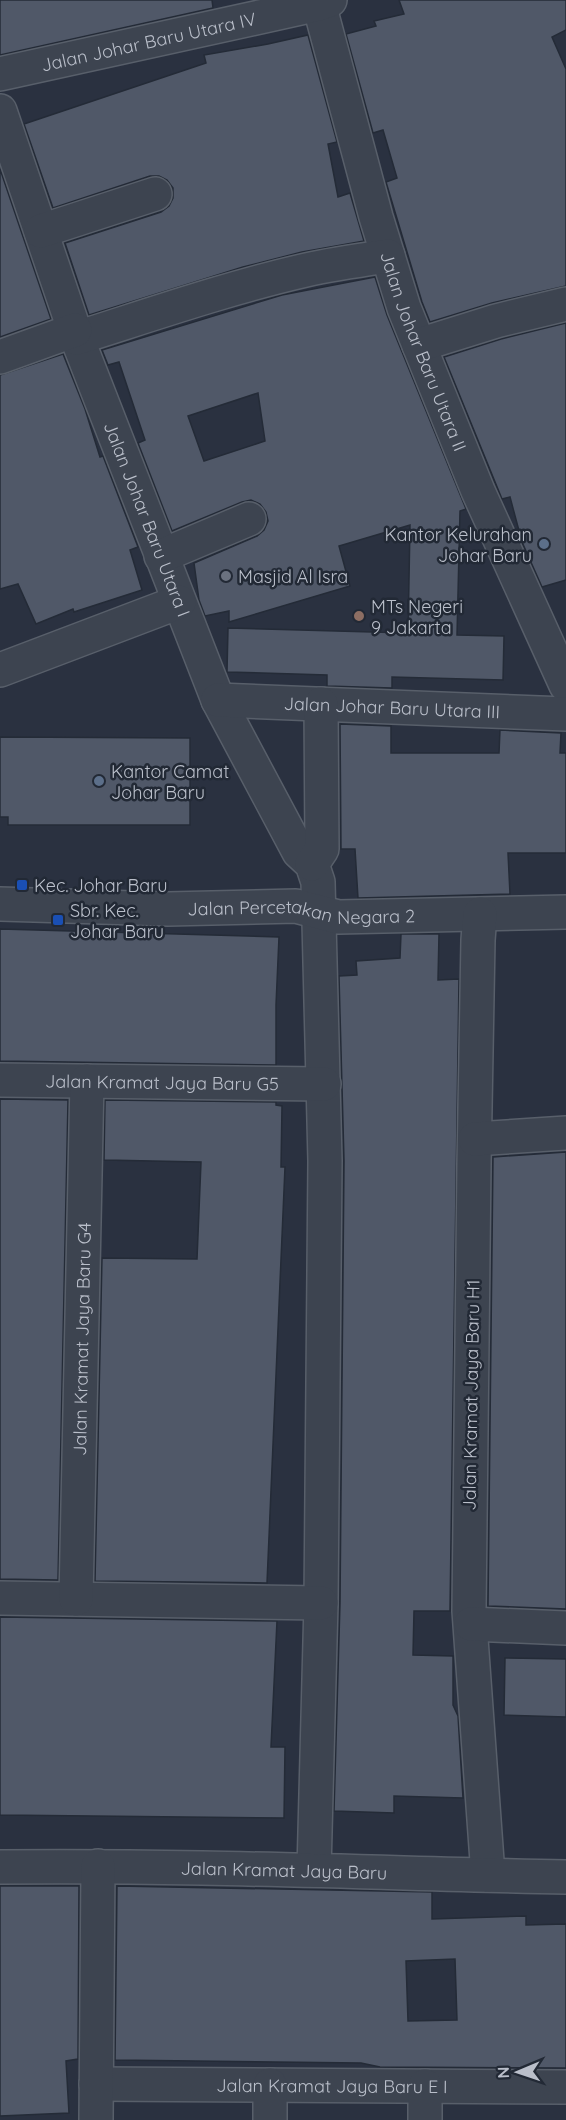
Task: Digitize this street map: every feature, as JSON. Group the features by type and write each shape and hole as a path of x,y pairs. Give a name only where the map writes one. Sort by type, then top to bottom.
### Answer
{"street":[{"name":"Jalan Johar Baru Utara IV","path":"0,74 325,2"},
{"name":"Jalan Johar Baru Utara II","path":"325,2 388,256 404,308 478,490 566,685"},
{"name":"Jalan Johar Baru Utara I","path":"0,113 76,334 218,700 299,852 312,864 318,882 319,912"},
{"path":"41,231 154,194"},
{"path":"0,357 262,281 308,270 388,256"},
{"path":"419,345 496,321 566,304"},
{"path":"161,556 249,519"},
{"path":"0,670 179,602"},
{"name":"Jalan Johar Baru Utara III","path":"218,700 566,714"},
{"path":"312,864 322,849 321,704"},
{"name":"Jalan Percetakan Negara 2","path":"0,904 168,909 296,906 338,918 566,912"},
{"path":"314,1870 321,1603 326,1161 319,912"},
{"name":"Jalan Kramat Jaya Baru H1","path":"480,914 469,1611 488,1875"},
{"name":"Jalan Kramat Jaya Baru G5","path":"0,1080 324,1084"},
{"name":"Jalan Kramat Jaya Baru G4","path":"76,1599 87,1081"},
{"path":"475,1139 566,1133"},
{"path":"0,1598 321,1603"},
{"path":"471,1624 566,1628"},
{"path":"96,2120 98,1866"},
{"name":"Jalan Kramat Jaya Baru","path":"0,1867 98,1866 566,1877"},
{"name":"Jalan Kramat Jaya Baru E I","path":"96,2084 566,2087"},
{"path":"270,2085 270,2120"},
{"path":"425,2086 425,2120"}],"building":[{"path":"0,0 212,0 213,8 0,55"},
{"path":"399,0 566,0 566,30 552,37 566,69 566,286 492,303 430,322 386,182 397,178 383,130 373,133 346,34 376,26 374,21 404,14"},
{"path":"308,35 337,142 328,144 338,197 350,193 364,241 302,252 243,267 89,315 65,243 161,212 169,206 173,198 173,188 167,180 159,176 150,176 53,208 24,124 206,63 204,55"},
{"path":"0,169 51,319 0,337"},
{"path":"375,277 387,315 466,509 460,511 457,635 504,636 503,680 392,677 392,688 327,686 327,675 227,672 228,628 408,633 410,525 339,546 350,586 229,622 229,611 205,616 199,600 194,563 257,536 264,530 268,521 266,512 260,504 251,500 172,531 138,443 145,440 119,362 108,365 102,350 282,295","holes":["258,393 265,441 204,461 188,416"]},
{"path":"566,323 566,580 542,587 522,542 510,497 502,499 444,357 501,339"},
{"path":"63,354 85,409 100,457 103,456 138,547 130,550 142,590 74,612 73,609 36,624 18,584 0,589 0,375"},
{"path":"340,724 391,726 391,753 499,753 500,730 561,733 560,753 566,753 566,853 508,853 510,894 358,898 355,849 341,849"},
{"name":"Kantor Camat Johar Baru","path":"0,737 190,738 190,825 8,825 8,817 0,817"},
{"path":"0,929 279,937 276,1065 0,1061"},
{"path":"401,934 439,934 438,980 459,979 450,1611 414,1611 413,1655 453,1656 453,1705 458,1716 463,1798 394,1796 394,1813 334,1811 340,1603 344,1161 339,976 357,975 356,961 400,958"},
{"path":"0,1099 68,1100 58,1580 0,1579"},
{"path":"105,1100 276,1102 276,1105 282,1106 281,1167 285,1167 267,1583 95,1581 102,1258 197,1259 201,1162 104,1160"},
{"path":"566,1152 566,1609 488,1606 493,1157"},
{"path":"0,1617 277,1621 271,1747 285,1747 284,1818 0,1815"},
{"path":"505,1658 566,1659 566,1717 504,1715"},
{"path":"0,1886 79,1886 78,2059 66,2061 69,2113 0,2116"},
{"path":"117,1886 432,1892 432,1919 526,1916 526,1925 566,1924 566,2068 380,2067 361,2063 115,2060","holes":["455,1959 457,2020 408,2021 406,1961"]}],"place":[{"name":"Kantor Kelurahan Johar Baru","path":"544,544"},
{"name":"Masjid Al Isra","path":"226,576"},
{"name":"MTs Negeri 9 Jakarta","path":"359,616"},
{"name":"Kantor Camat Johar Baru","path":"99,781"},
{"name":"Kec. Johar Baru","path":"22,885"},
{"name":"Sbr. Kec. Johar Baru","path":"58,920"}]}
